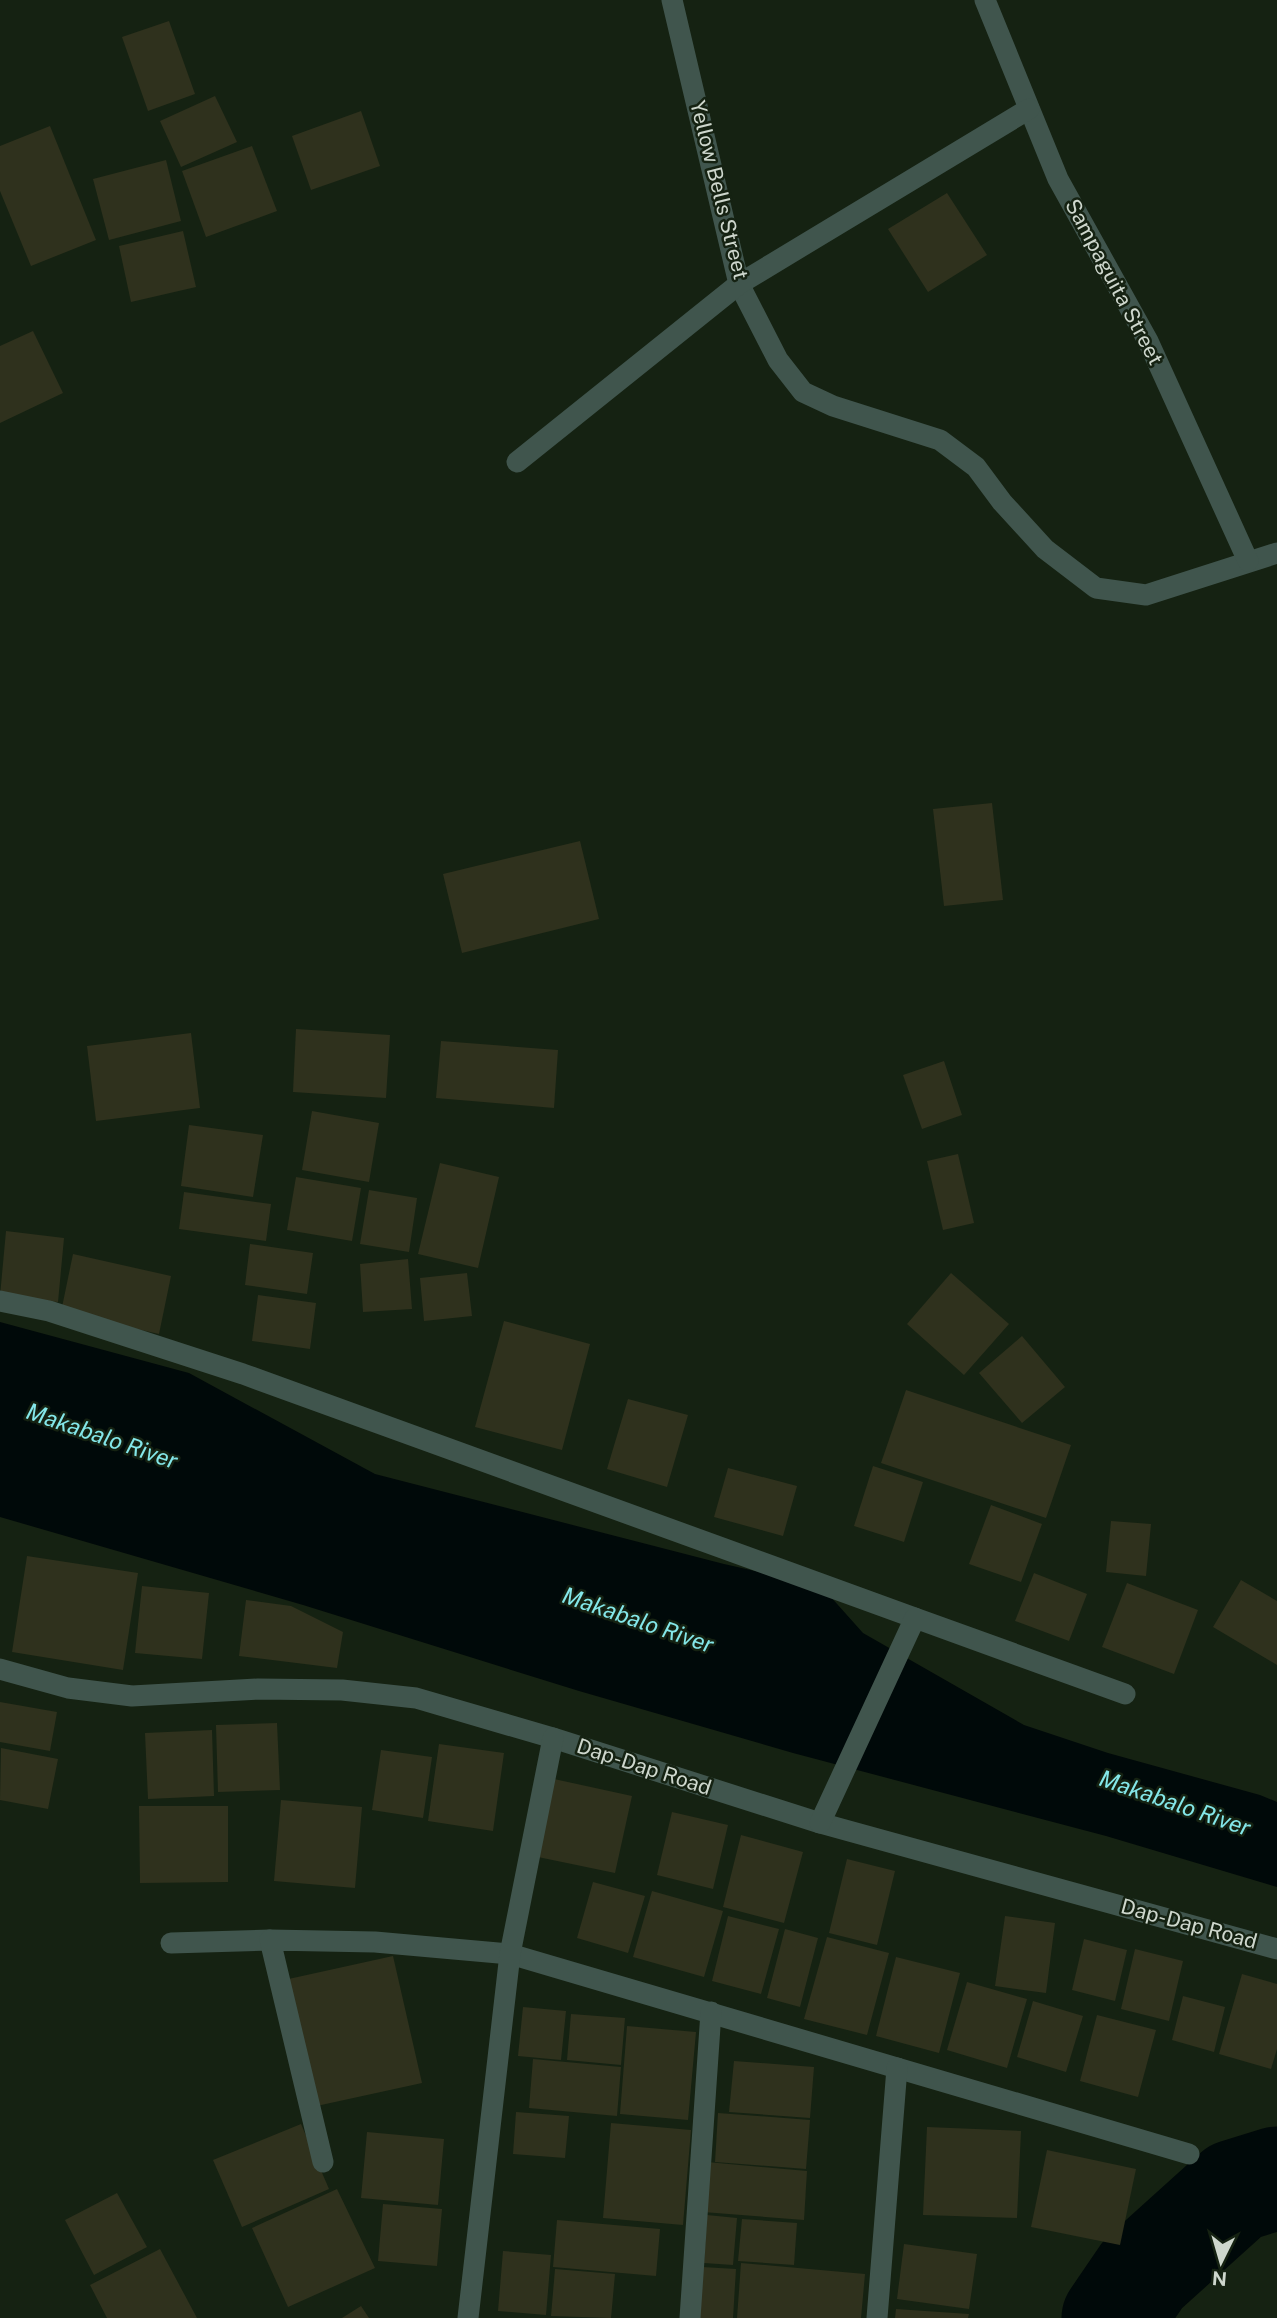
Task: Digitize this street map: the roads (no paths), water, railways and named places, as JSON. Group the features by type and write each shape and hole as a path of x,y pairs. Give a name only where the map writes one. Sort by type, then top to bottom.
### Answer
{"street":[{"name":"Yellow Bells Street","path":"672,0 739,284 778,360 803,392 833,406 940,440 976,467 1002,502 1045,549 1096,588 1146,595 1277,553"},
{"name":"Sampaguita Street","path":"985,0 1058,179 1148,341 1248,561"},
{"path":"517,462 739,284 1029,109"},
{"path":"0,1301 49,1311 243,1374 1125,1694"},
{"path":"820,1823 915,1618"},
{"name":"Dap-Dap Road","path":"0,1670 68,1688 132,1696 257,1689 342,1690 416,1698 553,1738 820,1823 1277,1949"},
{"path":"468,2318 510,1954 553,1738"},
{"path":"270,1940 323,2162"},
{"path":"171,1943 270,1940 375,1942 510,1954 1189,2154"},
{"path":"690,2318 711,2012"},
{"path":"877,2318 897,2068"}],"water":[{"name":"Makabalo River","path":"0,1322 189,1373 375,1474 724,1564 821,1586 863,1633 1024,1725 1108,1753 1277,1802 1277,1887 1106,1836 793,1753 579,1691 303,1605 0,1517"}],"waterway":[{"path":"1113,2318 1143,2274 1235,2191 1277,2178"}]}
